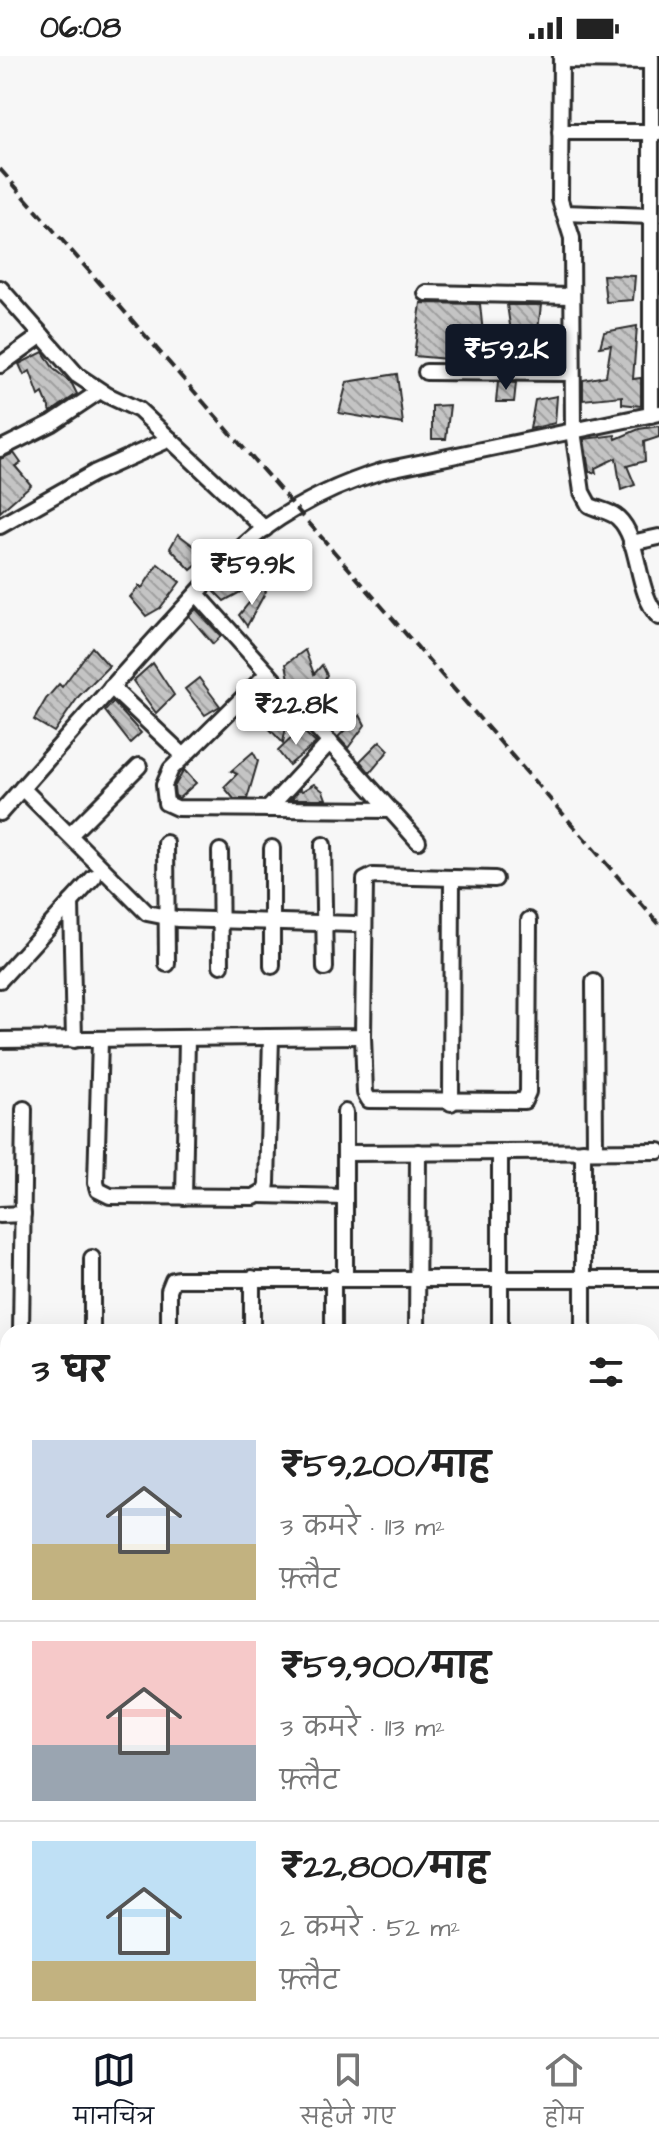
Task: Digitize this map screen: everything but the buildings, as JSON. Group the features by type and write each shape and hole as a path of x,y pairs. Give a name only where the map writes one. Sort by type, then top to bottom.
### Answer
{"street":[{"path":"0,813 111,687 238,551 265,529 325,492 361,477 573,431 655,414 651,216 655,132 651,59 561,58 560,200 572,238 573,431 585,499 589,505 618,518 631,543 646,596 659,617"},
{"path":"560,132 655,132"},
{"path":"564,213 651,216"},
{"path":"0,288 77,375 100,391 139,410 265,529"},
{"path":"426,293 571,296"},
{"path":"0,365 42,335"},
{"path":"426,372 571,373"},
{"path":"0,449 52,423 100,391"},
{"path":"0,526 81,479 170,439"},
{"path":"631,543 659,537"},
{"path":"197,594 418,841"},
{"path":"268,673 167,775 164,785 166,803 172,806 268,809 391,810"},
{"path":"111,687 184,756"},
{"path":"268,809 330,742"},
{"path":"70,835 139,766"},
{"path":"22,788 147,913 166,918 355,924"},
{"path":"166,843 167,964"},
{"path":"323,845 325,968"},
{"path":"272,848 272,966"},
{"path":"220,851 221,965"},
{"path":"495,879 373,876 365,880 363,1036 365,1093 369,1100 518,1103 527,1097 529,920"},
{"path":"0,980 94,877"},
{"path":"451,1103 452,878"},
{"path":"71,902 74,1040"},
{"path":"583,1324 594,982"},
{"path":"0,1040 363,1036"},
{"path":"261,1195 267,1183 271,1037"},
{"path":"184,1197 187,1038"},
{"path":"100,1040 98,1190 110,1196 345,1197"},
{"path":"21,1324 24,1109"},
{"path":"334,1324 345,1197 345,1112"},
{"path":"345,1153 659,1151"},
{"path":"417,1324 418,1152"},
{"path":"500,1152 500,1324"},
{"path":"0,1215 23,1214"},
{"path":"92,1258 92,1324"},
{"path":"252,1278 252,1324"},
{"path":"169,1324 169,1290 173,1280 659,1279"}],"railway":[{"path":"0,169 659,924"}]}
